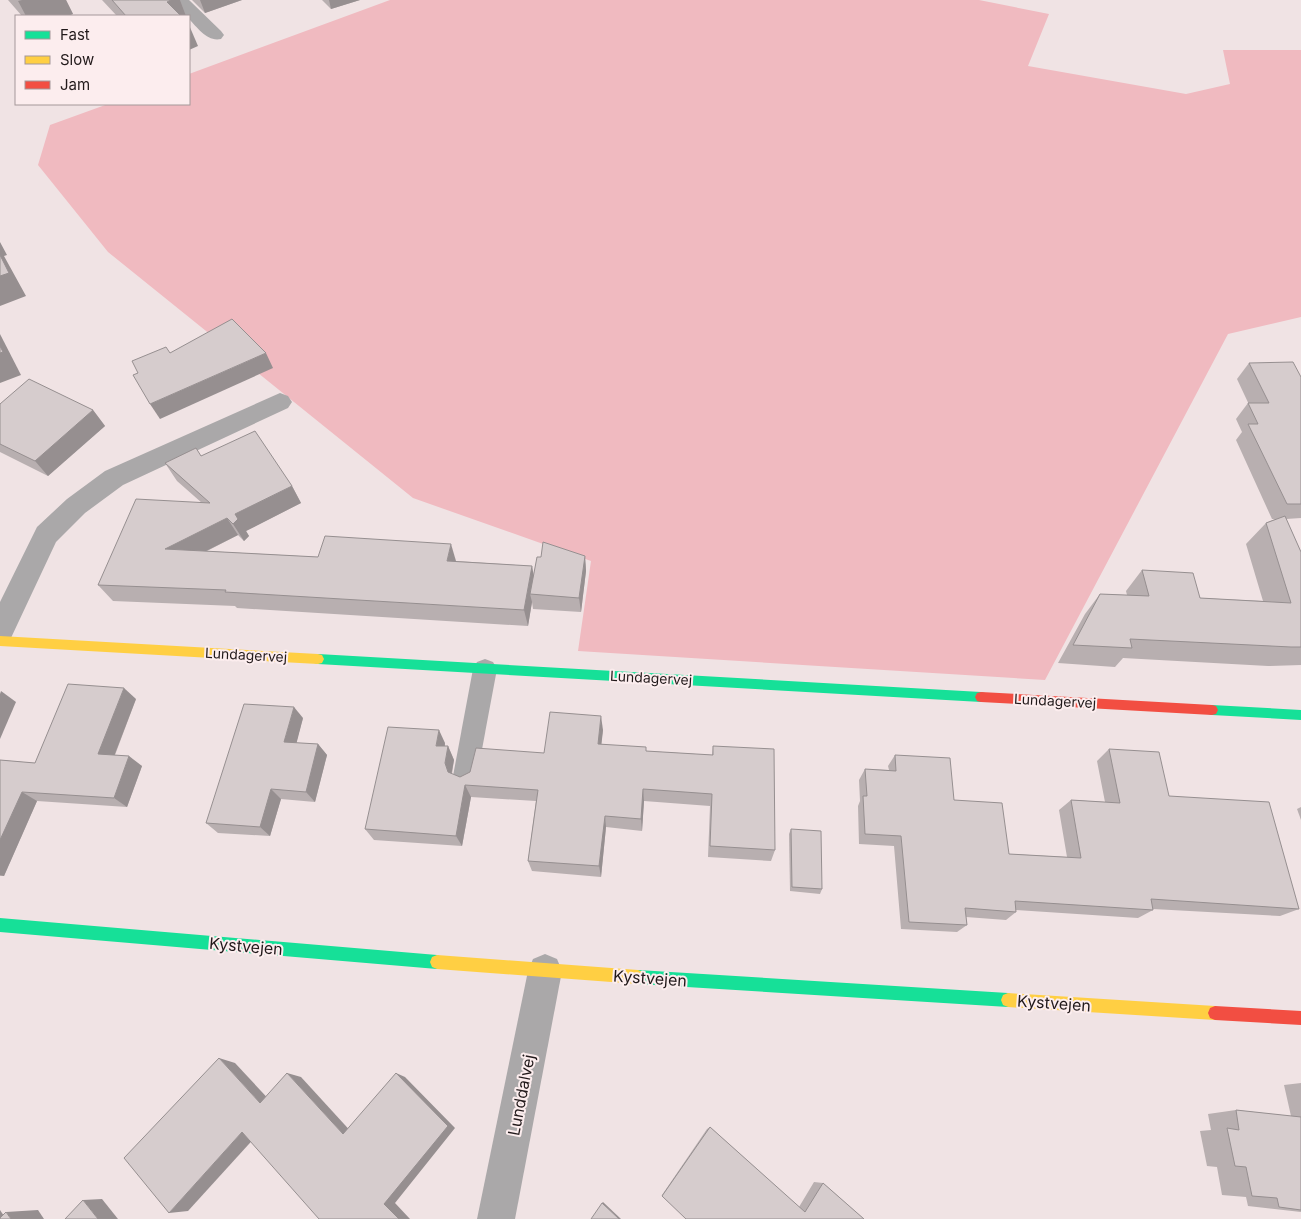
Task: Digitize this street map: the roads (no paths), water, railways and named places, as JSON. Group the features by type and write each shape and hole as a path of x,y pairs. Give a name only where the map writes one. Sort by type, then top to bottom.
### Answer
{"street":[{"path":"180,0 215,35"},
{"path":"0,631 46,535 76,506 114,478 280,402"},
{"name":"Lundagervej","path":"0,641 1301,715"},
{"name":"Kystvejen","path":"0,925 545,971 1301,1018"},
{"name":"Lunddalvej","path":"496,1219 545,971"}],"lane":[{"path":"464,776 485,669"}]}
